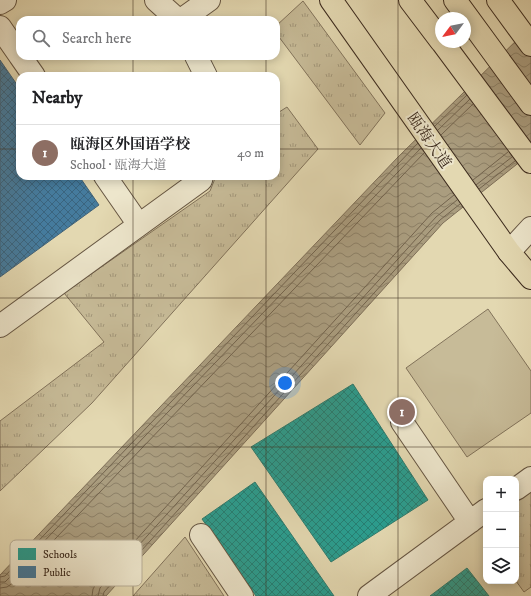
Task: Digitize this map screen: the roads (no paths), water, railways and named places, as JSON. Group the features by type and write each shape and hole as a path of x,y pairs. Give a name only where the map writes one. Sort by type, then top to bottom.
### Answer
{"main road":[{"name":"瓯海大道","path":"331,0 509,252 531,278"},
{"path":"410,0 435,33"},
{"path":"455,0 531,104"},
{"path":"498,0 526,39"},
{"path":"446,48 531,162"}],"street":[{"path":"0,3 5,0"},
{"path":"156,0 174,16"},
{"path":"187,16 209,0"},
{"path":"0,27 16,50"},
{"path":"23,60 31,72"},
{"path":"198,60 204,72"},
{"path":"108,180 140,225"},
{"path":"0,326 201,180"},
{"path":"509,252 531,228"},
{"path":"369,596 478,516 402,422"},
{"path":"519,487 531,478"},
{"path":"201,535 242,596"}],"water":[{"path":"531,26 531,153 443,223 142,556 142,540 33,540 398,157"},
{"path":"10,564 10,586 115,586 106,596 0,596 0,575"}],"place":[{"name":"瓯海区外国语学校","path":"402,412"}]}
